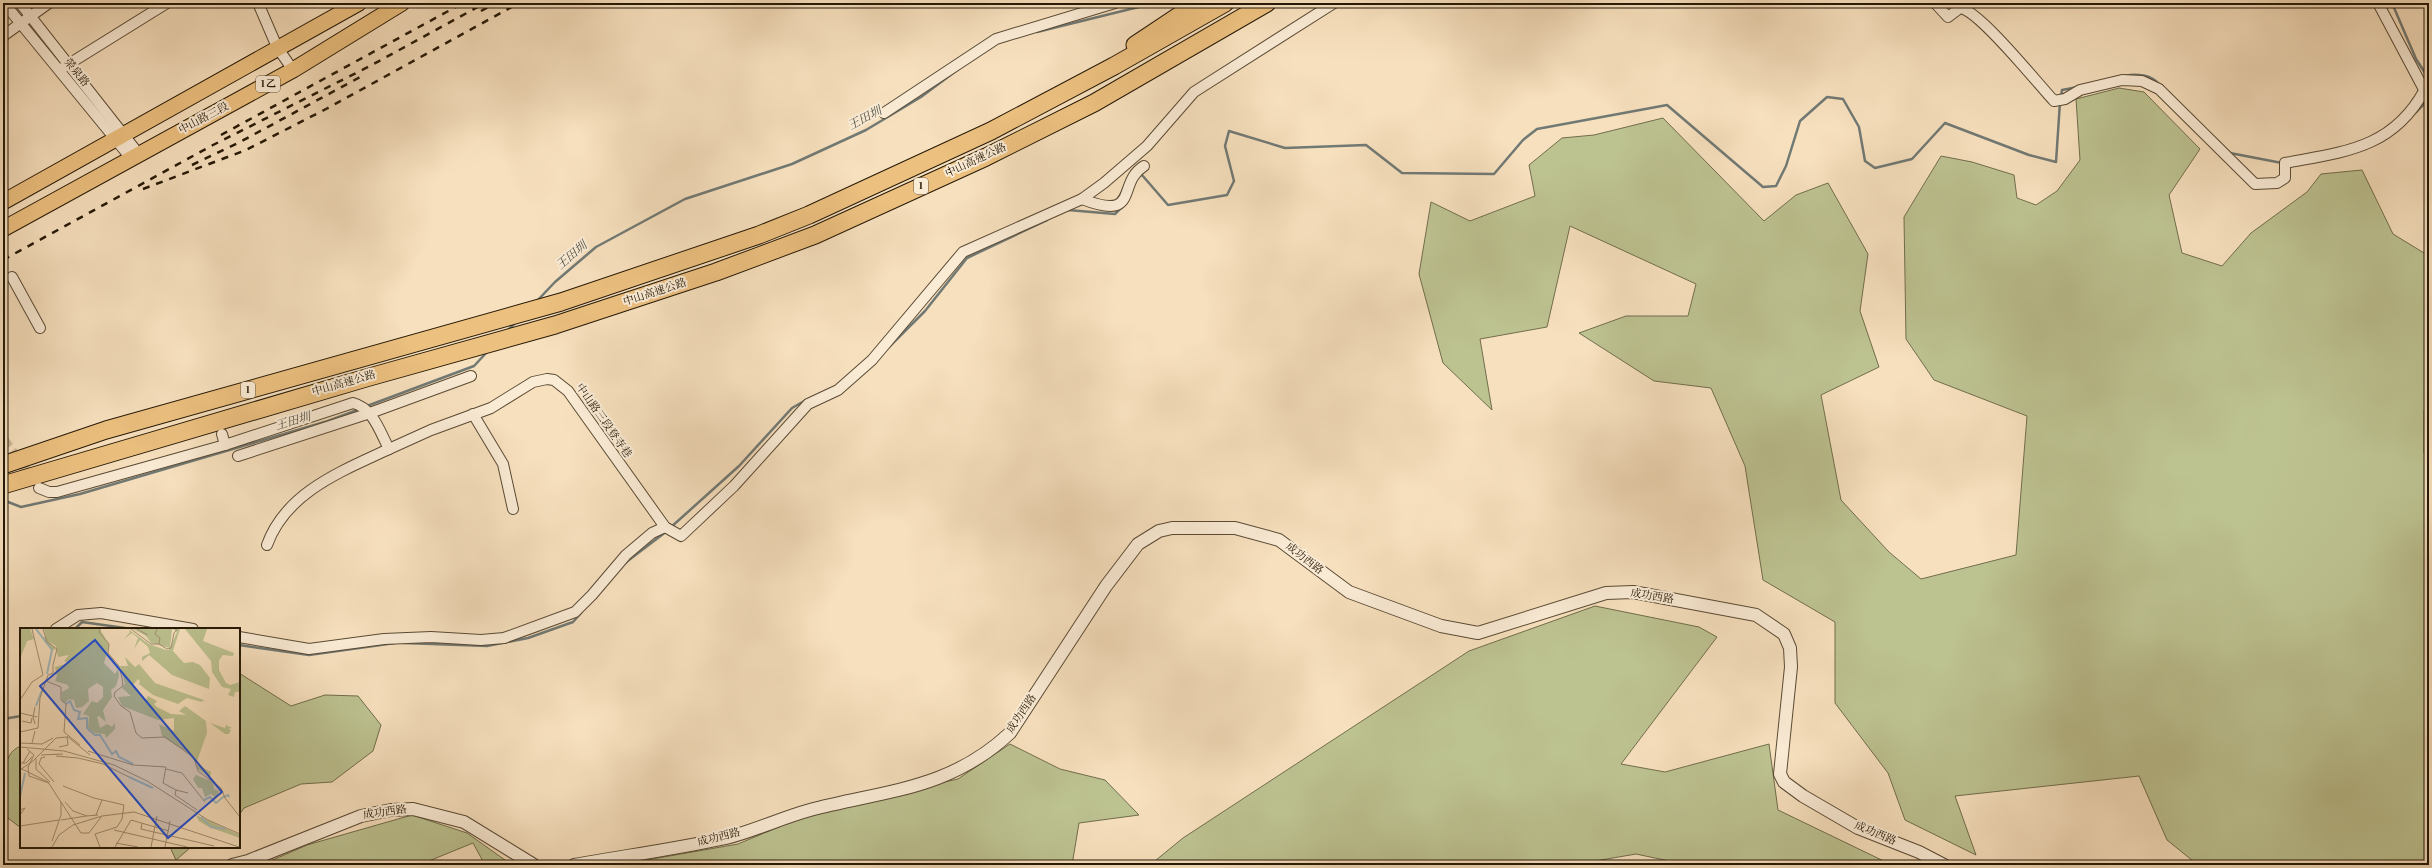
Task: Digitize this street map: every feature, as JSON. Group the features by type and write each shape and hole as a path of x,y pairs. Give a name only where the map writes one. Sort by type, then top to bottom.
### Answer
{"highway":[{"path":"1114,66 1144,37 1198,3"},
{"name":"中山高速公路","path":"3,465 106,430 561,302 701,256 809,215 991,131 1114,66 1225,3"},
{"name":"中山高速公路","path":"3,485 366,378 481,348 716,272 815,235 986,157 1094,103 1267,3"}],"main road":[{"name":"1乙","path":"3,202 277,47 359,3"},
{"name":"中山路三段","path":"3,229 134,155 224,109 293,70 402,3"}],"street":[{"name":"榮泉路","path":"4,3 59,70 119,136"},
{"name":"榮泉路","path":"20,3 69,64 134,155"},
{"path":"3,36 48,3"},
{"path":"59,70 167,3"},
{"path":"258,3 277,47 293,70"},
{"path":"884,113 996,39 1115,3"},
{"path":"240,637 309,649 384,639 432,637 481,640 504,638 575,612 592,595 626,555 652,533 668,529 681,536 734,486 808,404 838,390 872,360 963,252 1082,199 1104,183 1147,146 1194,92 1334,3"},
{"path":"1935,3 1948,17 1960,8 1972,14 2024,66 2054,102 2065,99 2080,90 2122,80 2142,81 2159,89 2255,184 2277,183 2285,178 2285,163 2356,149 2392,130 2414,110 2427,95 2378,3"},
{"path":"1082,199 1108,206 1120,203 1128,194 1134,174 1144,166"},
{"path":"12,277 40,328"},
{"path":"238,456 370,413 471,376"},
{"name":"中山路三段登寺巷","path":"267,545 273,528 306,494 334,475 430,430 491,408 533,382 546,379 561,384 568,391 668,529"},
{"path":"39,488 48,492 57,492 225,445 353,403 360,405 370,413 389,449"},
{"path":"473,414 503,464 513,509"},
{"path":"222,434 225,445"},
{"name":"成功西路","path":"574,865 728,838 808,811 899,791 966,767 991,751 1010,733 1106,586 1138,544 1159,531 1172,528 1227,528 1254,532 1279,540 1318,571 1356,595 1441,626 1478,633 1606,593 1633,592 1756,615 1784,634 1790,648 1791,667 1780,774 1784,782 1804,796 1858,828 1919,852 1944,865"},
{"path":"58,628 78,615 101,613 187,628"},
{"name":"成功西路","path":"232,865 248,861 361,816 391,810 413,809 464,822 534,865"}],"green space":[{"path":"2119,88 2144,92 2200,149 2169,195 2182,253 2222,266 2251,233 2307,192 2321,174 2362,170 2393,234 2429,256 2429,402 2424,411 2424,453 2429,450 2429,865 2198,865 2167,840 2139,776 1955,796 1976,855 1905,820 1888,773 1835,703 1835,622 1763,580 1745,466 1711,388 1654,381 1579,333 1626,316 1688,316 1696,284 1570,226 1547,327 1480,339 1492,410 1443,363 1419,274 1431,202 1470,221 1535,196 1529,165 1562,138 1594,135 1663,118 1764,221 1796,195 1828,183 1868,254 1860,311 1879,367 1821,395 1841,500 1889,552 1921,579 2016,555 2027,416 1934,380 1906,339 1904,217 1941,156 1972,162 2014,175 2017,198 2036,205 2057,191 2080,160 2076,99"},
{"path":"1595,606 1699,627 1717,637 1621,764 1665,772 1769,744 1778,810 1892,865 1688,865 1636,854 1572,865 1150,865 1183,838 1469,651"},
{"path":"240,674 291,706 325,695 358,696 381,725 373,751 332,782 301,784 244,808 240,814"},
{"path":"1010,744 1060,769 1105,780 1139,815 1079,823 1072,865 618,865 738,844 819,810 958,779"},
{"path":"20,747 20,827 4,815 3,809 4,772 9,756 14,750"},
{"path":"412,815 467,833 512,865 485,865 473,843 419,865 261,865 307,845"},
{"path":"170,848 190,848 176,860"}],"waterway":[{"name":"王田圳","path":"1037,32 1155,3"},
{"path":"2392,3 2416,59 2429,79"},
{"name":"王田圳","path":"536,302 555,282 596,247 685,199 792,164 866,130 921,97 960,68"},
{"path":"2125,76 2144,76 2156,81 2159,84"},
{"path":"2061,97 2062,90 2078,87"},
{"path":"1138,177 1142,175 1168,205 1227,195 1234,181 1225,146 1229,131 1285,148 1366,145 1402,173 1494,174 1523,140 1537,129 1667,105 1763,187 1776,186 1786,166 1800,121 1827,97 1843,99 1859,127 1865,161 1875,168 1912,159 1945,123 2029,155 2056,162 2060,102"},
{"path":"2415,113 2427,101"},
{"path":"2230,153 2282,163"},
{"path":"1068,210 1115,214 1123,206"},
{"path":"889,347 925,311 967,258 1047,220"},
{"name":"王田圳","path":"508,330 516,322"},
{"name":"王田圳","path":"367,406 474,366 488,351"},
{"path":"811,398 830,389"},
{"path":"670,528 739,466 792,408 806,400"},
{"name":"王田圳","path":"3,500 21,507 80,494 328,421 360,409"},
{"path":"625,563 667,531"},
{"path":"404,643 487,646 528,638 573,622 581,613"},
{"path":"76,628 82,622 125,628"},
{"path":"240,645 309,655 395,643"},
{"path":"3,719 20,716"}],"tunnel":[{"path":"3,439 34,481"}],"railway":[{"path":"221,135 463,3"},
{"path":"3,260 213,145 370,66 485,3"},
{"path":"481,11 496,3"},
{"path":"143,189 246,150 326,109 519,3"},
{"path":"192,165 240,142 362,76"}]}
